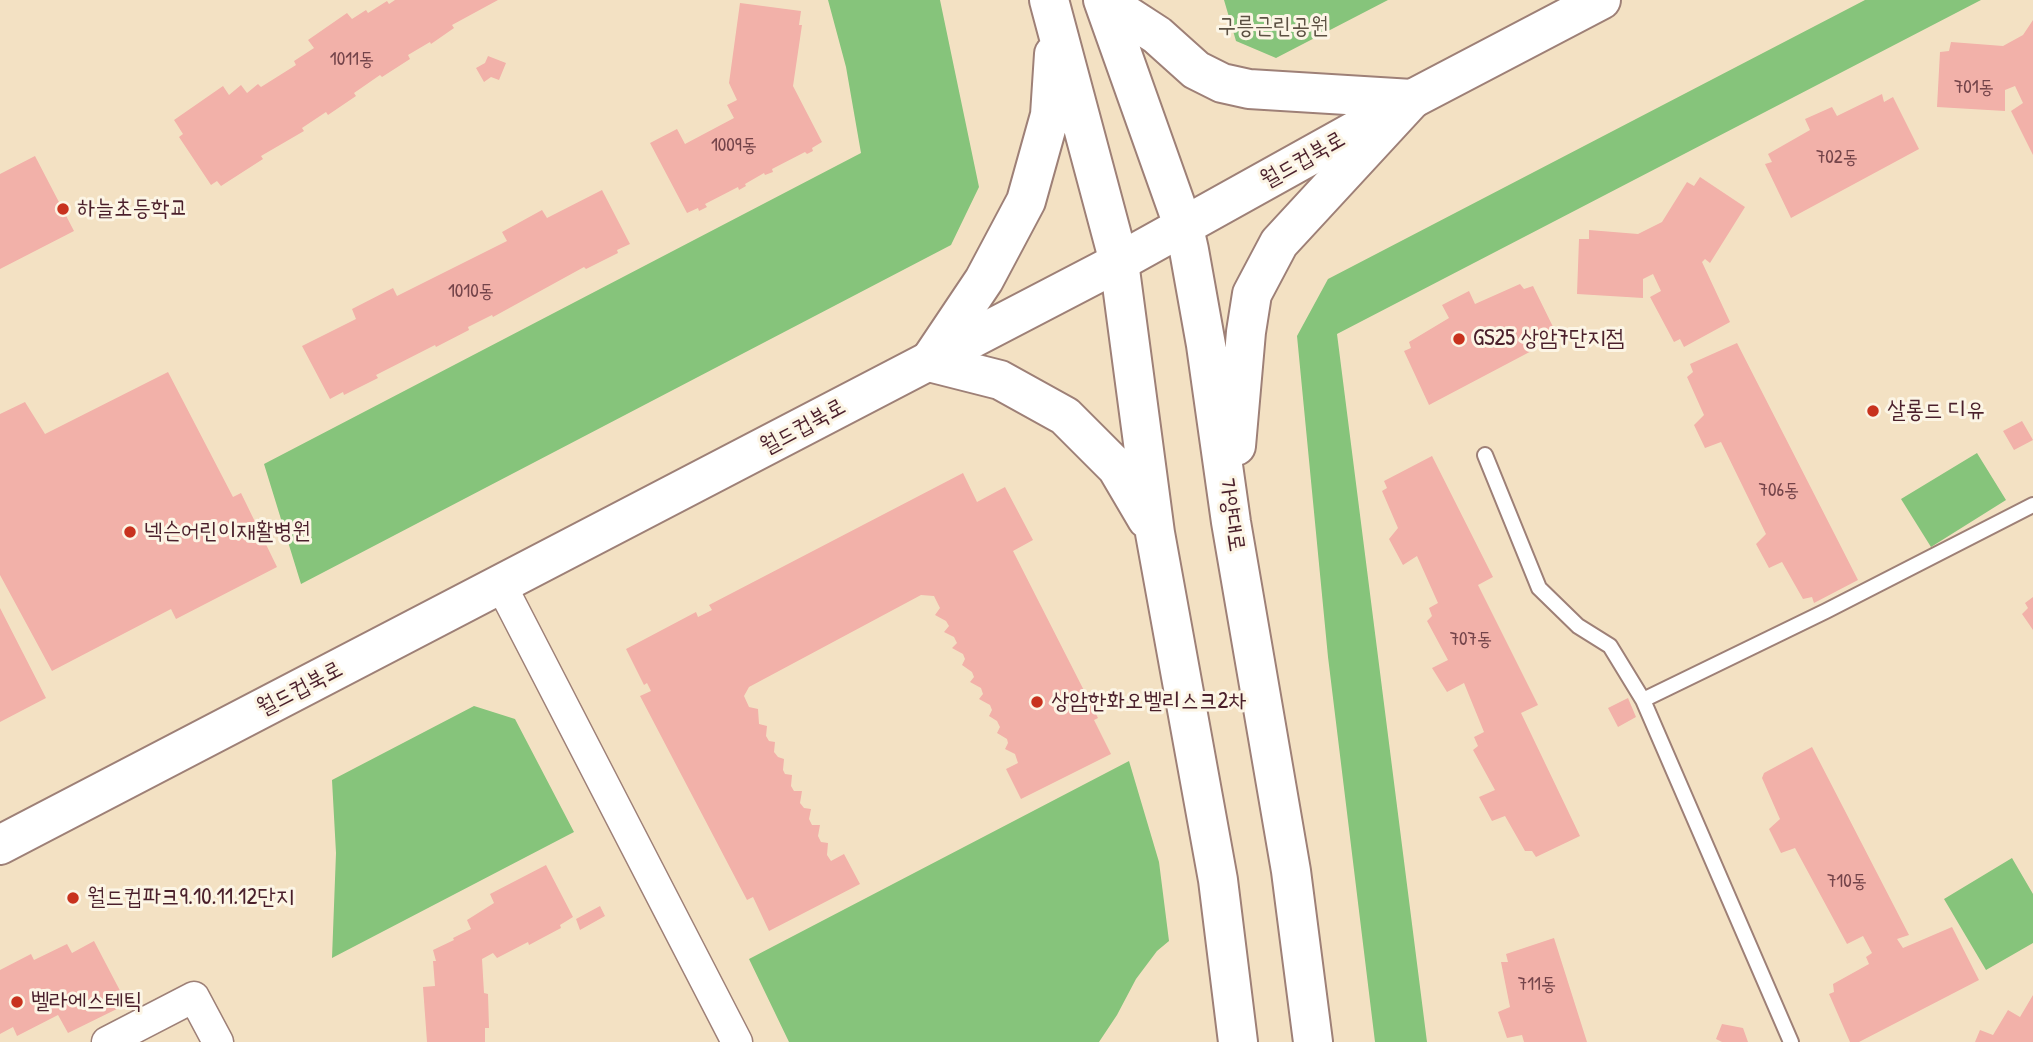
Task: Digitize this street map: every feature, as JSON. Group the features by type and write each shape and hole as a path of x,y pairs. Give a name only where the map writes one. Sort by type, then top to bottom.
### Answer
{"main road":[{"path":"1103,0 1157,35 1196,70 1222,83 1249,89 1412,99"},
{"name":"가양대로","path":"1103,0 1184,228 1206,345 1231,522 1292,872 1313,1042"},
{"name":"월드컵북로","path":"0,845 1184,228 1412,99 1601,0"},
{"path":"1053,11 1119,262 1155,533 1218,880 1238,1042"},
{"path":"1053,11 1050,115 1026,201 984,280 929,362 1000,380 1065,416 1117,468 1155,533"},
{"path":"1231,522 1237,417 1252,294 1279,243 1412,99"}],"street":[{"path":"501,585 737,1042"},
{"path":"107,1042 194,997 218,1042"}],"lane":[{"path":"1485,455 1539,588 1578,626 1610,646 1643,700 1791,1042"},
{"path":"1643,700 1826,611 2033,505"}],"green space":[{"path":"828,0 940,0 979,187 951,245 301,584 264,464 861,153 846,67"},
{"name":"구릉근린공원","path":"1224,0 1388,0 1276,58 1236,41"},
{"path":"1865,0 1981,0 1337,334 1427,1042 1375,1042 1328,657 1297,336 1328,279"},
{"path":"1977,453 2006,500 1931,547 1901,499"},
{"path":"474,706 515,719 574,832 332,958 336,853 332,780"},
{"path":"1129,761 1159,862 1169,941 1157,951 1136,979 1099,1042 789,1042 749,959"},
{"path":"2012,858 2033,894 2033,943 1986,970 1944,899"}],"building":[{"path":"395,0 498,0 452,25 454,28 431,44 430,42 408,55 410,59 382,77 380,75 354,93 356,96 328,115 326,112 302,128 304,131 261,156 263,159 221,186 217,181 211,185 179,137 183,134 174,120 223,86 229,95 241,85 247,93 258,84 261,87 296,65 294,61 314,48 308,40 347,13 352,19 366,10 368,13 387,1 389,4"},
{"path":"740,3 801,11 799,25 802,25 793,86 822,142 812,148 813,151 807,154 805,152 772,169 773,172 764,173 739,190 738,187 705,204 707,207 687,213 650,143 677,129 685,144 734,118 727,105 737,100 729,83"},
{"path":"2033,20 2033,155 2011,111 2023,103 2015,86 2005,90 2005,111 1937,107 1940,52 1949,51 1951,42 2003,46 2023,35"},
{"path":"488,56 506,63 499,80 491,77 484,82 476,68 485,63"},
{"path":"1882,94 1884,102 1893,97 1919,149 1791,218 1765,164 1772,162 1768,154 1810,130 1805,119 1832,107 1837,116"},
{"name":"하늘초등학교","path":"35,156 74,231 0,269 0,174"},
{"path":"1700,177 1745,207 1710,263 1705,259 1702,262 1730,322 1684,347 1680,339 1674,342 1650,297 1661,291 1653,274 1643,279 1643,298 1577,294 1579,239 1589,239 1589,230 1638,234 1662,222 1687,182 1694,186"},
{"path":"602,190 630,244 617,250 618,253 586,269 584,267 493,317 492,315 468,327 469,330 376,375 378,378 330,399 302,346 356,319 352,309 393,288 397,296 507,241 502,232 542,210 547,218"},
{"path":"1520,284 1524,289 1533,286 1558,337 1429,405 1404,351 1411,348 1409,342 1449,318 1442,305 1469,291 1475,304"},
{"path":"1737,343 1858,580 1814,603 1812,597 1803,599 1782,562 1769,568 1756,544 1766,534 1721,442 1705,448 1694,425 1704,415 1687,377 1693,372 1690,364"},
{"name":"넥슨어린이재활병원","path":"168,372 233,497 241,493 277,567 176,619 171,609 52,671 0,575 0,414 25,402 45,434"},
{"path":"2022,421 2033,440 2014,450 2003,431"},
{"path":"1432,456 1493,577 1478,585 1538,705 1521,713 1580,836 1536,857 1532,851 1525,851 1505,816 1492,821 1479,797 1495,790 1473,750 1478,746 1474,737 1484,732 1464,683 1447,692 1432,668 1448,660 1427,621 1432,616 1429,608 1438,603 1417,556 1403,565 1389,539 1398,528 1382,491 1387,488 1384,481"},
{"name":"상암한화오벨리스크2차","path":"963,473 977,502 1005,487 1033,540 1013,551 1098,718 1094,720 1111,754 1021,799 1006,769 1018,763 1015,754 1005,749 1007,739 997,733 1000,727 997,721 989,716 992,710 990,705 979,699 983,694 981,688 970,682 974,677 972,672 962,665 965,659 963,654 952,648 957,643 954,637 944,632 949,626 935,615 940,608 934,596 921,595 749,687 744,696 749,707 758,709 759,724 767,726 766,736 769,741 775,742 774,752 784,759 783,770 785,774 792,775 791,786 794,791 802,791 800,803 804,808 811,809 809,819 812,825 820,825 818,836 821,842 828,843 827,855 831,861 844,854 860,884 769,931 753,897 747,900 640,696 651,691 647,683 644,685 626,649 696,612 698,617 712,610 709,605"},
{"path":"2033,597 2033,630 2022,614 2028,608 2025,603"},
{"path":"0,608 46,698 0,722"},
{"path":"1628,698 1636,717 1618,727 1608,708"},
{"path":"1812,747 1909,935 1897,939 1903,948 1952,927 1979,980 1859,1042 1850,1042 1829,994 1834,992 1833,984 1869,964 1866,957 1872,953 1863,936 1847,944 1795,848 1781,853 1769,829 1780,819 1762,778 1764,773"},
{"path":"546,865 573,917 560,925 561,928 529,945 528,942 497,958 493,953 482,959 484,993 488,994 489,1028 485,1028 485,1042 427,1042 423,987 435,986 433,961 436,961 433,950 471,929 467,920 494,903 490,894"},
{"path":"600,906 605,916 580,930 576,919"},
{"path":"1554,938 1587,1042 1524,1042 1522,1035 1507,1038 1498,1012 1510,1007 1501,962 1508,962 1506,954"},
{"path":"94,941 127,1004 68,1033 58,1015 17,1036 13,1027 0,1034 0,970 31,954 34,960 67,944 72,953"},
{"path":"2033,995 2033,1042 1975,1042 1980,1030 1993,1035 2008,1010 2020,1017"},
{"path":"1722,1024 1743,1028 1748,1042 1722,1042 1716,1039"}],"place":[{"name":"하늘초등학교","path":"63,209"},
{"name":"GS25 상암7단지점","path":"1459,339"},
{"name":"살롱드 디유","path":"1873,411"},
{"name":"넥슨어린이재활병원","path":"130,532"},
{"name":"상암한화오벨리스크2차","path":"1037,702"},
{"name":"월드컵파크9.10.11.12단지","path":"73,898"},
{"name":"벨라에스테틱","path":"17,1002"}]}
